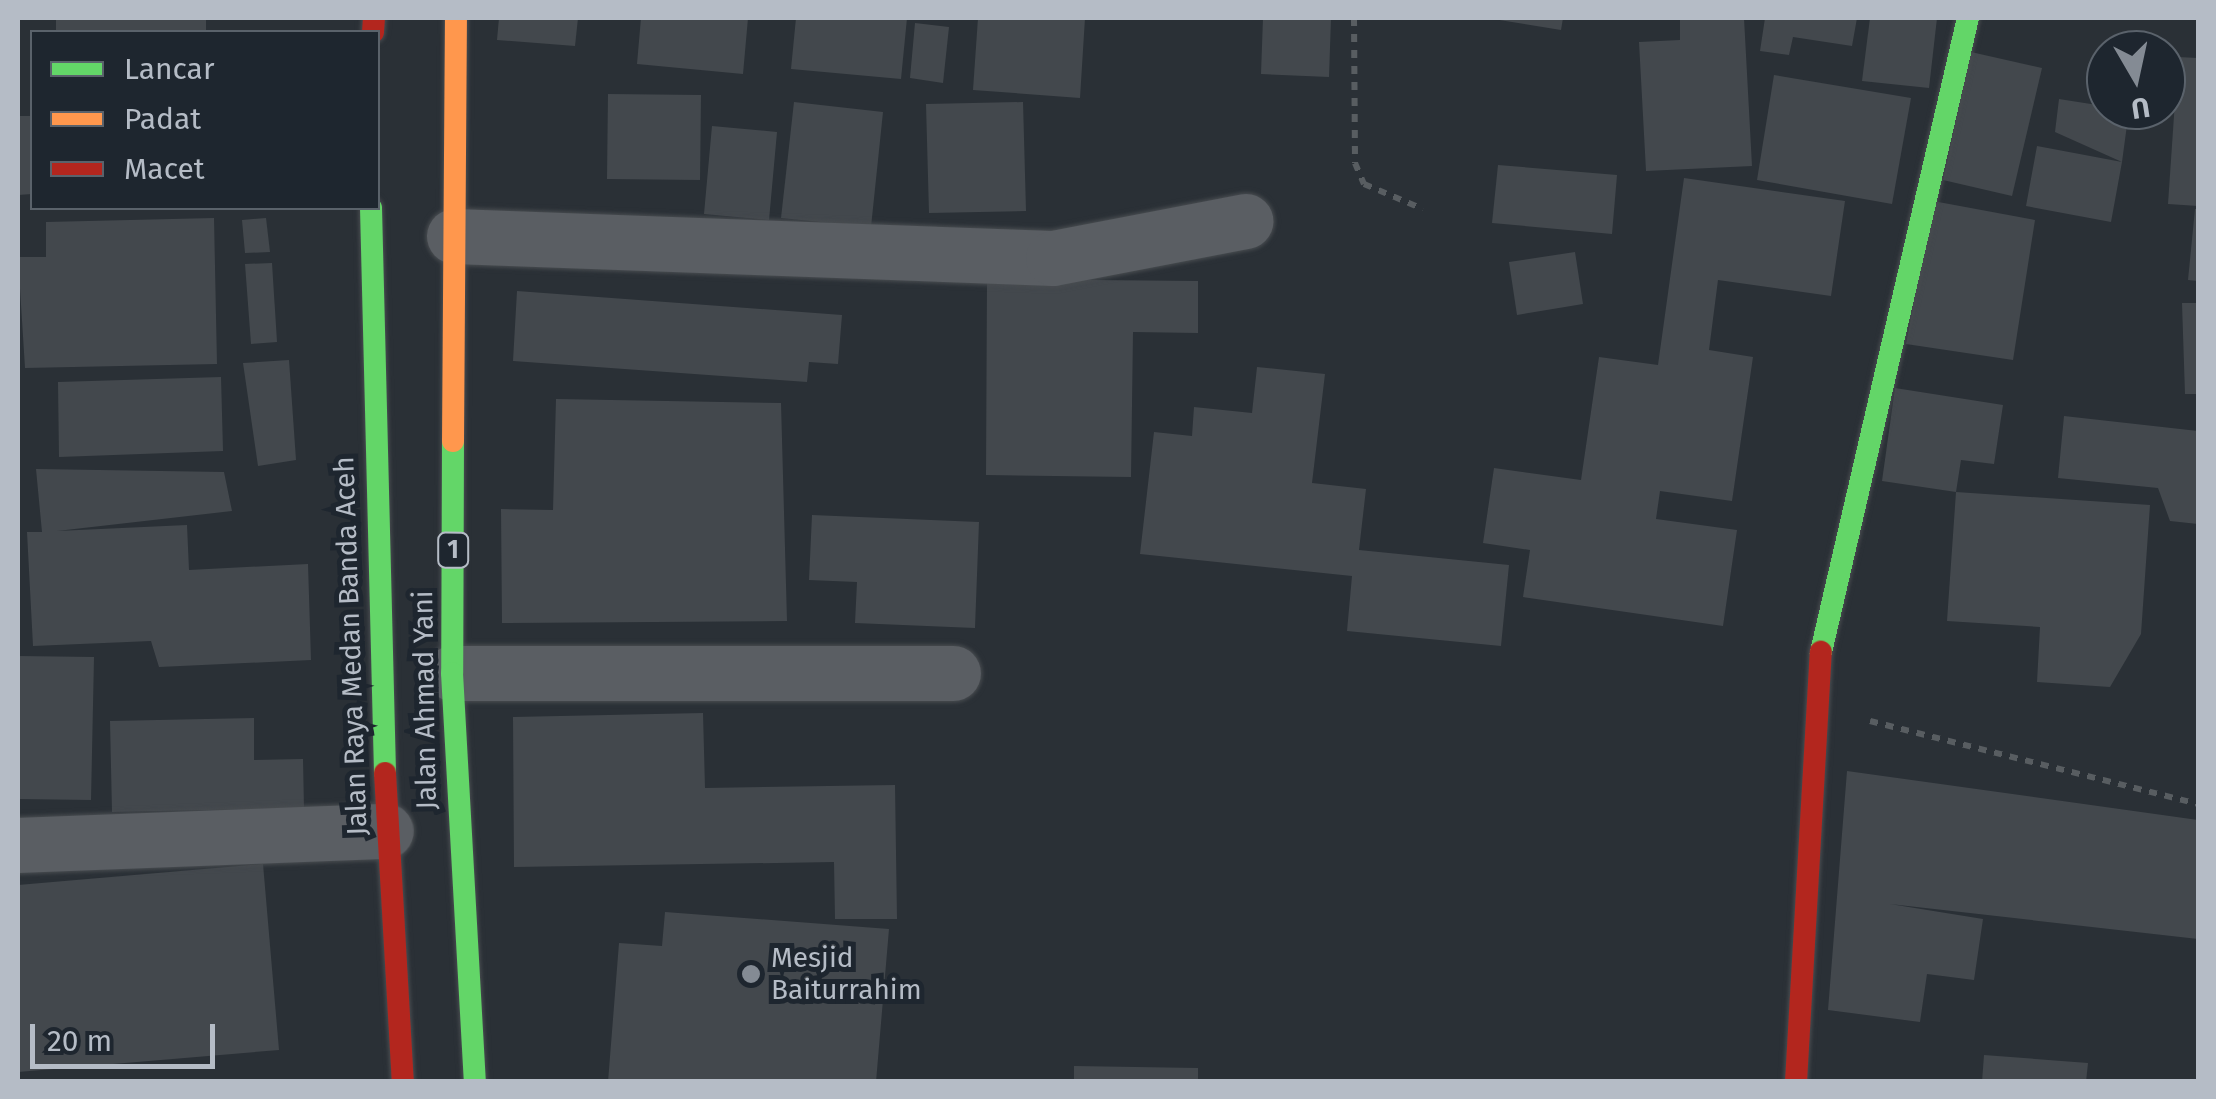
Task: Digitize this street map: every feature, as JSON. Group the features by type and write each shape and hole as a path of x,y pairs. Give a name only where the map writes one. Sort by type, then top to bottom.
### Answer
{"main road":[{"name":"Jalan Ahmad Yani","path":"456,18 452,673 475,1082"},
{"path":"1796,1082 1811,708 1846,515 1968,18"},
{"name":"Jalan Raya Medan Banda Aceh","path":"371,210 386,832 403,1082"}],"street":[{"path":"454,236 1053,258 1245,221"},
{"path":"452,673 952,673"},
{"path":"18,844 386,832"}],"path":[{"path":"1354,18 1355,163 1364,184 1423,209"},
{"path":"1811,708 2198,804"}],"building":[{"path":"56,18 206,18 206,30 56,30"},
{"path":"499,18 578,18 575,46 497,40"},
{"path":"641,18 748,18 743,74 637,64"},
{"path":"796,18 907,18 901,79 791,69"},
{"path":"978,18 1085,18 1080,98 973,90"},
{"path":"1263,18 1331,18 1329,77 1261,74"},
{"path":"1487,18 1563,18 1561,30"},
{"path":"1680,18 1744,18 1752,166 1646,171 1639,42 1680,40"},
{"path":"1765,18 1857,18 1852,46 1793,37 1789,55 1760,51"},
{"path":"1870,18 1937,18 1929,88 1862,81"},
{"path":"915,23 949,27 943,83 910,78"},
{"path":"1971,52 2042,68 2012,196 1943,180"},
{"path":"2186,57 2198,58 2198,206 2168,204 2173,130 2186,130"},
{"path":"1774,75 1911,98 1892,204 1757,180"},
{"path":"608,94 701,95 700,180 607,179"},
{"path":"2059,99 2086,103 2086,130 2126,130 2122,162 2055,132"},
{"path":"794,102 883,112 871,227 781,218"},
{"path":"1023,102 1026,211 929,213 926,104"},
{"path":"18,116 30,116 30,194 18,195"},
{"path":"712,126 777,132 769,220 704,214"},
{"path":"2037,146 2122,162 2111,222 2026,206"},
{"path":"1498,165 1617,175 1612,234 1492,223"},
{"path":"1684,178 1845,201 1831,296 1718,280 1709,350 1753,357 1732,501 1660,491 1656,519 1737,530 1723,626 1523,597 1530,550 1483,543 1494,468 1581,480 1599,357 1658,365"},
{"path":"1933,201 2035,220 2013,360 1906,344"},
{"path":"2198,209 2198,281 2188,280"},
{"path":"214,218 217,364 25,368 18,257 46,257 46,222"},
{"path":"266,218 270,252 245,253 242,220"},
{"path":"1575,252 1583,304 1517,315 1509,262"},
{"path":"272,263 277,342 251,344 245,264"},
{"path":"987,279 1198,281 1198,333 1133,332 1131,477 986,475"},
{"path":"517,291 842,315 838,364 809,362 807,382 513,361"},
{"path":"2182,303 2198,303 2198,394 2185,394"},
{"path":"289,360 296,460 258,466 243,363"},
{"path":"1257,367 1325,374 1312,483 1366,489 1359,550 1509,565 1501,646 1347,631 1352,576 1140,554 1154,432 1192,436 1194,407 1252,413"},
{"path":"221,377 223,451 59,457 58,382"},
{"path":"1895,388 2003,405 1994,464 1961,460 1956,492 1882,481"},
{"path":"556,399 781,403 787,621 502,623 501,509 553,510"},
{"path":"2064,416 2198,431 2198,524 2170,521 2158,488 2058,478"},
{"path":"36,469 224,472 232,511 57,531 187,525 189,570 308,564 311,660 159,667 151,641 33,646 27,532 42,532"},
{"path":"1956,492 2150,505 2141,634 2110,687 2037,682 2040,627 1947,621"},
{"path":"812,515 979,522 975,628 855,623 857,582 809,580"},
{"path":"18,656 94,657 91,800 18,799"},
{"path":"703,713 705,788 895,785 897,919 835,919 834,862 514,867 513,717"},
{"path":"254,718 254,760 303,759 304,808 112,812 110,721"},
{"path":"1847,771 2198,820 2198,939 1890,904 1983,919 1974,980 1927,974 1920,1022 1828,1010"},
{"path":"263,864 279,1050 18,1072 18,885"},
{"name":"Mesjid Baiturrahim","path":"665,912 889,929 876,1082 608,1082 619,943 662,946"},
{"path":"1984,1055 2088,1063 2086,1082 1982,1082"},
{"path":"1074,1066 1198,1068 1198,1082 1074,1082"}],"traffic: fast":[{"path":"1821,652 1968,18"},
{"path":"371,210 385,773"},
{"path":"453,441 452,673 475,1082"}],"traffic: slow":[{"path":"453,441 456,18"}],"traffic: jam":[{"path":"373,30 374,18"},
{"path":"1796,1082 1821,652"},
{"path":"385,773 403,1082"}],"place":[{"name":"Mesjid Baiturrahim","path":"751,974"}]}
